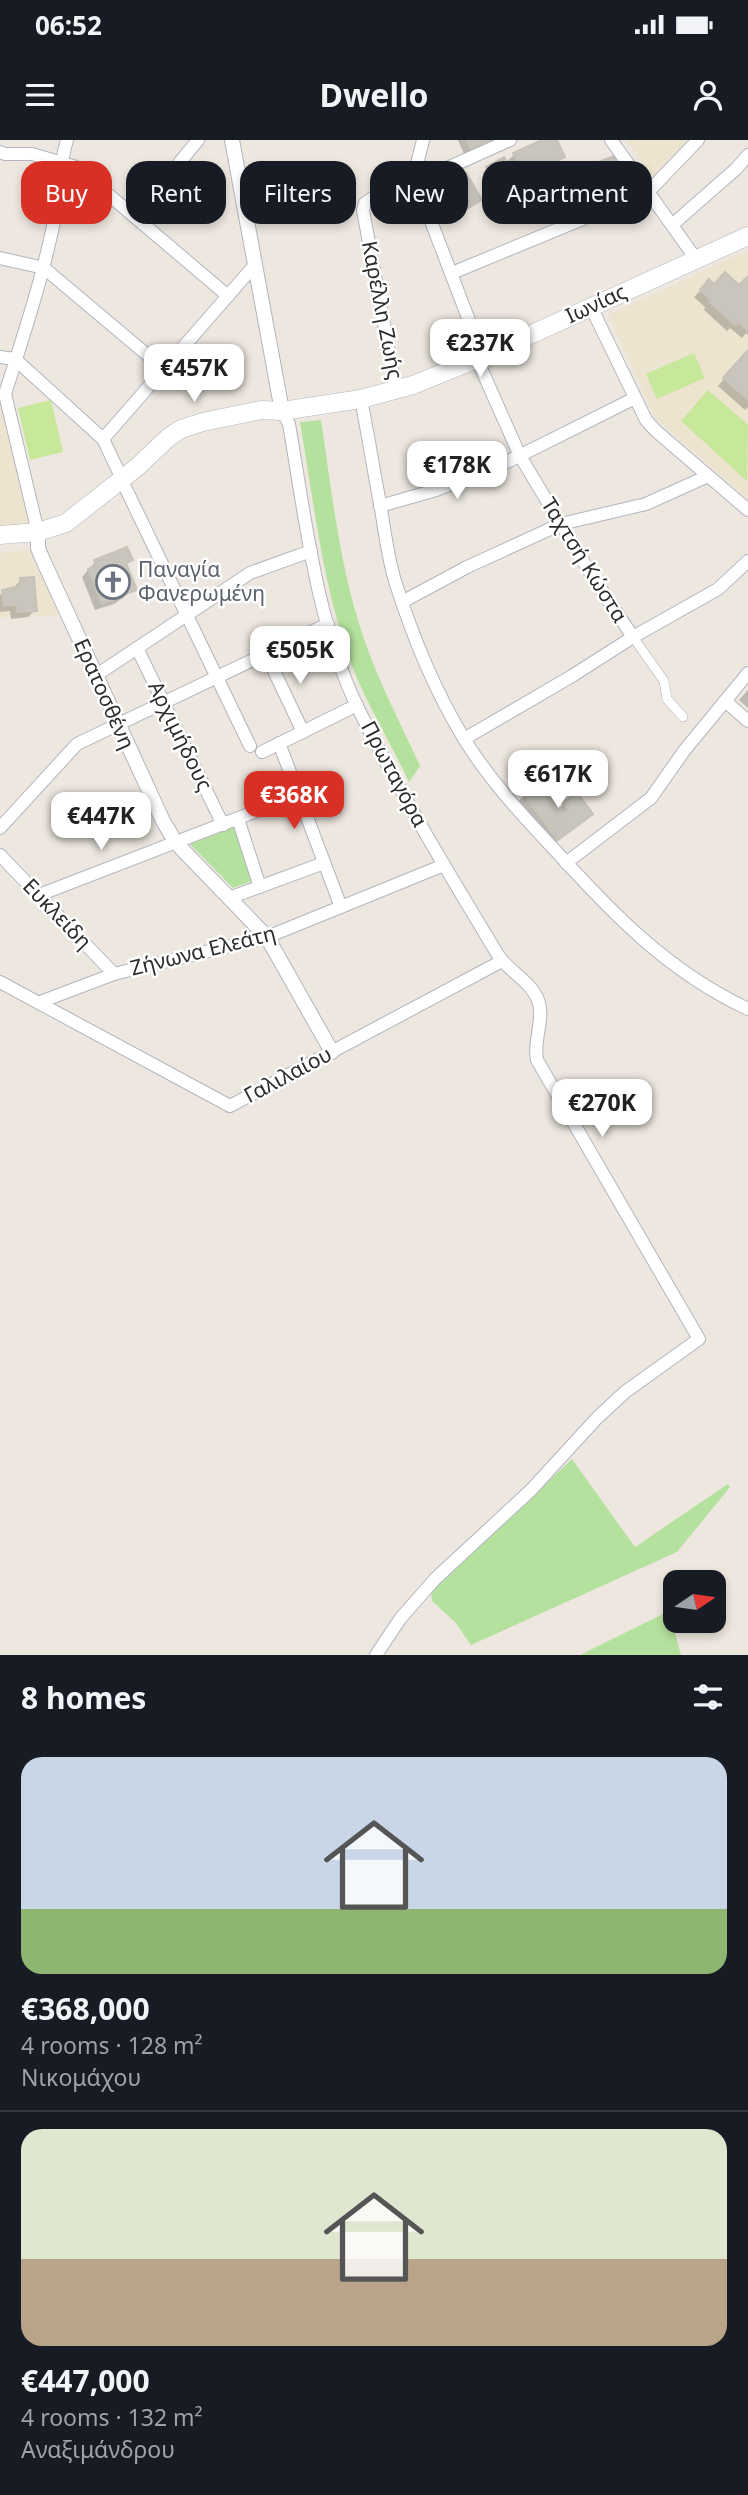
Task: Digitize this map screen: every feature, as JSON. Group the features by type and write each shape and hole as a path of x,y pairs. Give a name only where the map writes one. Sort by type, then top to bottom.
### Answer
{"main road":[{"name":"Ιωνίας","path":"0,547 77,528 124,484 185,438 196,433 264,418 290,409 356,400 396,390 480,358 747,238"},
{"name":"Ιωνίας","path":"0,535 38,538"}],"street":[{"path":"0,152 32,154 61,161 67,140"},
{"path":"181,161 198,140"},
{"path":"232,140 254,266 290,409"},
{"path":"418,161 423,140"},
{"name":"Καρέλλη Ζωής","path":"462,161 510,140"},
{"path":"611,140 626,161"},
{"path":"652,188 698,140"},
{"path":"671,225 737,168 748,155"},
{"path":"112,198 126,209"},
{"name":"Καρέλλη Ζωής","path":"370,198 363,210 396,390"},
{"path":"652,198 696,259"},
{"path":"38,538 2,393 44,268 53,224"},
{"path":"143,224 228,296"},
{"name":"Ταχτσή Κώστα","path":"433,224 480,358 520,456 633,637 664,681 667,699 683,717"},
{"path":"452,273 571,224"},
{"path":"0,258 44,268 164,369"},
{"path":"103,439 254,266"},
{"path":"591,307 646,420 748,510"},
{"path":"0,356 15,359 103,439 217,678 256,749 279,743 357,705"},
{"path":"380,506 461,482 520,456 635,398"},
{"path":"356,400 390,559 402,602 433,679 464,739 498,785 608,908 661,956 695,982 748,1009"},
{"name":"Πρωταγόρα","path":"290,409 289,424 311,551 341,668 357,705 402,792 502,961 524,981 538,1000 540,1020 534,1047 545,1078 699,1339 625,1392 597,1418 531,1490 435,1579 400,1619 376,1655"},
{"path":"402,602 467,567 561,524 646,504 708,476"},
{"name":"Ερατοσθένη","path":"38,538 41,558 163,821 176,843 267,937 332,1052"},
{"path":"95,676 250,573 311,551"},
{"path":"464,739 718,589 748,561"},
{"path":"0,828 69,751 86,739 328,624"},
{"name":"Αρχιμήδους","path":"137,648 223,825"},
{"path":"266,654 303,732"},
{"path":"566,863 651,798 684,751 748,673"},
{"path":"725,701 748,721"},
{"path":"279,743 341,907"},
{"path":"39,895 298,795"},
{"path":"238,819 260,887"},
{"name":"Ευκλείδη","path":"0,855 114,974"},
{"path":"229,898 324,863"},
{"name":"Ζήνωνα Ελεάτη","path":"40,1003 114,974 267,937 444,865"},
{"name":"Γαλιλαίου","path":"0,982 230,1106 502,961"}],"shaded area":[{"path":"627,140 688,140 654,178 652,161 642,161"},
{"path":"746,251 748,499 655,418 608,315"},
{"path":"0,401 4,408 33,525 0,527"},
{"path":"30,549 58,615 0,618 0,553"}],"green space":[{"path":"694,353 705,378 657,399 646,374"},
{"path":"708,390 748,425 747,481 681,421"},
{"path":"51,400 63,452 30,460 18,408"},
{"path":"321,420 338,531 356,613 376,672 420,766 409,782 353,669 331,596 300,422"},
{"path":"237,826 254,880 233,888 190,844"},
{"path":"572,1459 635,1547 728,1484 730,1487 677,1552 471,1645 455,1622 432,1601 431,1592"},
{"path":"663,1614 663,1633 675,1633 681,1655 580,1655"}],"building":[{"path":"467,140 490,140 471,149"},
{"path":"542,140 557,140 565,157 556,161 517,161 513,153"},
{"path":"614,156 616,161 601,161"},
{"path":"468,176 482,200 468,208"},
{"path":"725,272 739,285 748,278 748,331 738,322 735,325 709,302 711,300 700,290 709,279 714,284"},
{"path":"748,350 748,400 723,378"},
{"name":"Παναγία Φανερωμένη","path":"127,547 133,560 126,563 137,590 102,604 88,569 96,566 94,560"},
{"path":"34,577 37,611 17,612 17,605 4,606 2,590 20,586 20,578"},
{"path":"541,780 563,813 568,809 563,803 577,792 593,814 558,840 523,793"}],"place":[{"name":"Παναγία Φανερωμένη","path":"113,582"}]}
